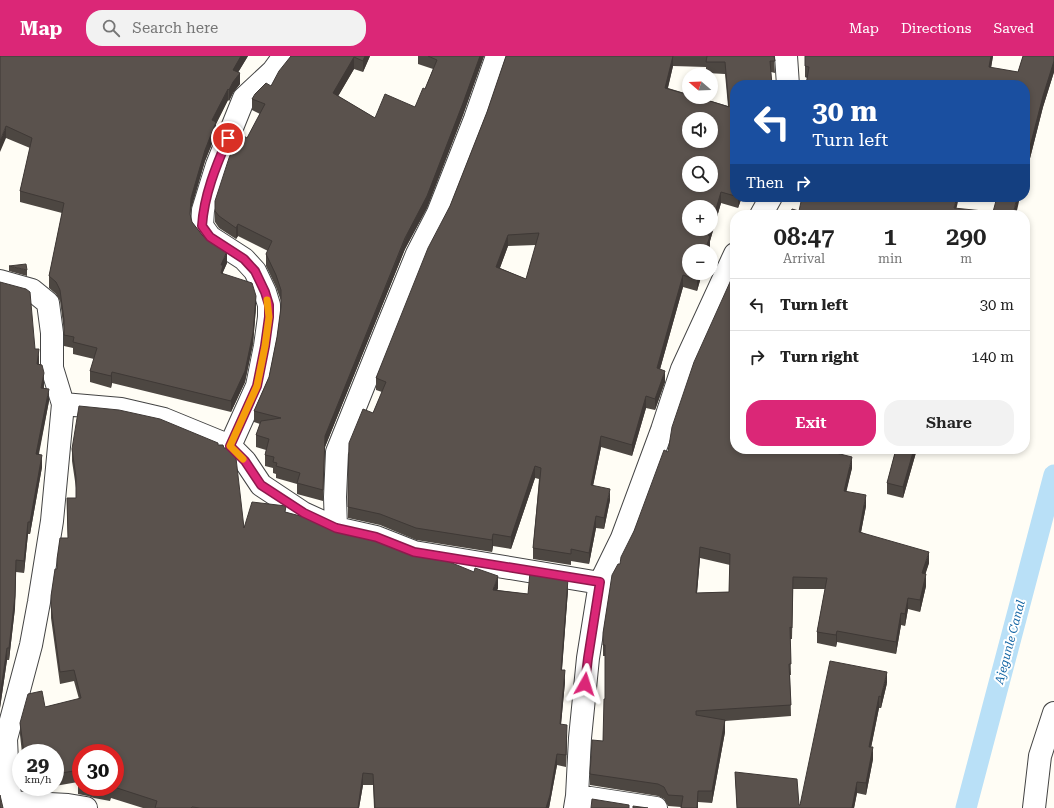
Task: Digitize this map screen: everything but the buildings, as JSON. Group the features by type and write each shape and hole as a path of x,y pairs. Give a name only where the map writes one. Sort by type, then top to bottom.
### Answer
{"street":[{"path":"230,446 257,386 265,346 269,305 265,292 255,271 244,259 210,237 202,226 203,210 217,165 244,98 273,71 284,56"},
{"path":"336,528 335,497 337,452 417,254 438,213 475,119 497,56"},
{"path":"786,56 788,80"},
{"path":"656,808 576,802 580,738 588,658 600,582 622,538 662,430 682,369 730,265"},
{"path":"0,281 32,290 48,303 52,333 52,368 63,404 52,521 39,602 31,645 6,739 8,784 12,805 68,805 86,808"},
{"path":"63,404 121,409 164,419 230,446 245,461 261,485 304,513 336,528 376,537 414,552 600,582"},
{"path":"1034,808 1040,756 1054,713"}],"waterway":[{"name":"Ajegunle Canal","path":"966,808 1054,475"}],"slow traffic":[{"path":"243,459 230,446 257,386 269,317 269,305 267,300"}],"route":[{"path":"228,138 217,165 203,210 202,226 210,237 244,259 255,271 265,292 269,305 265,346 257,386 230,446 245,461 261,485 304,513 336,528 376,537 414,552 600,582 585,684"}]}
